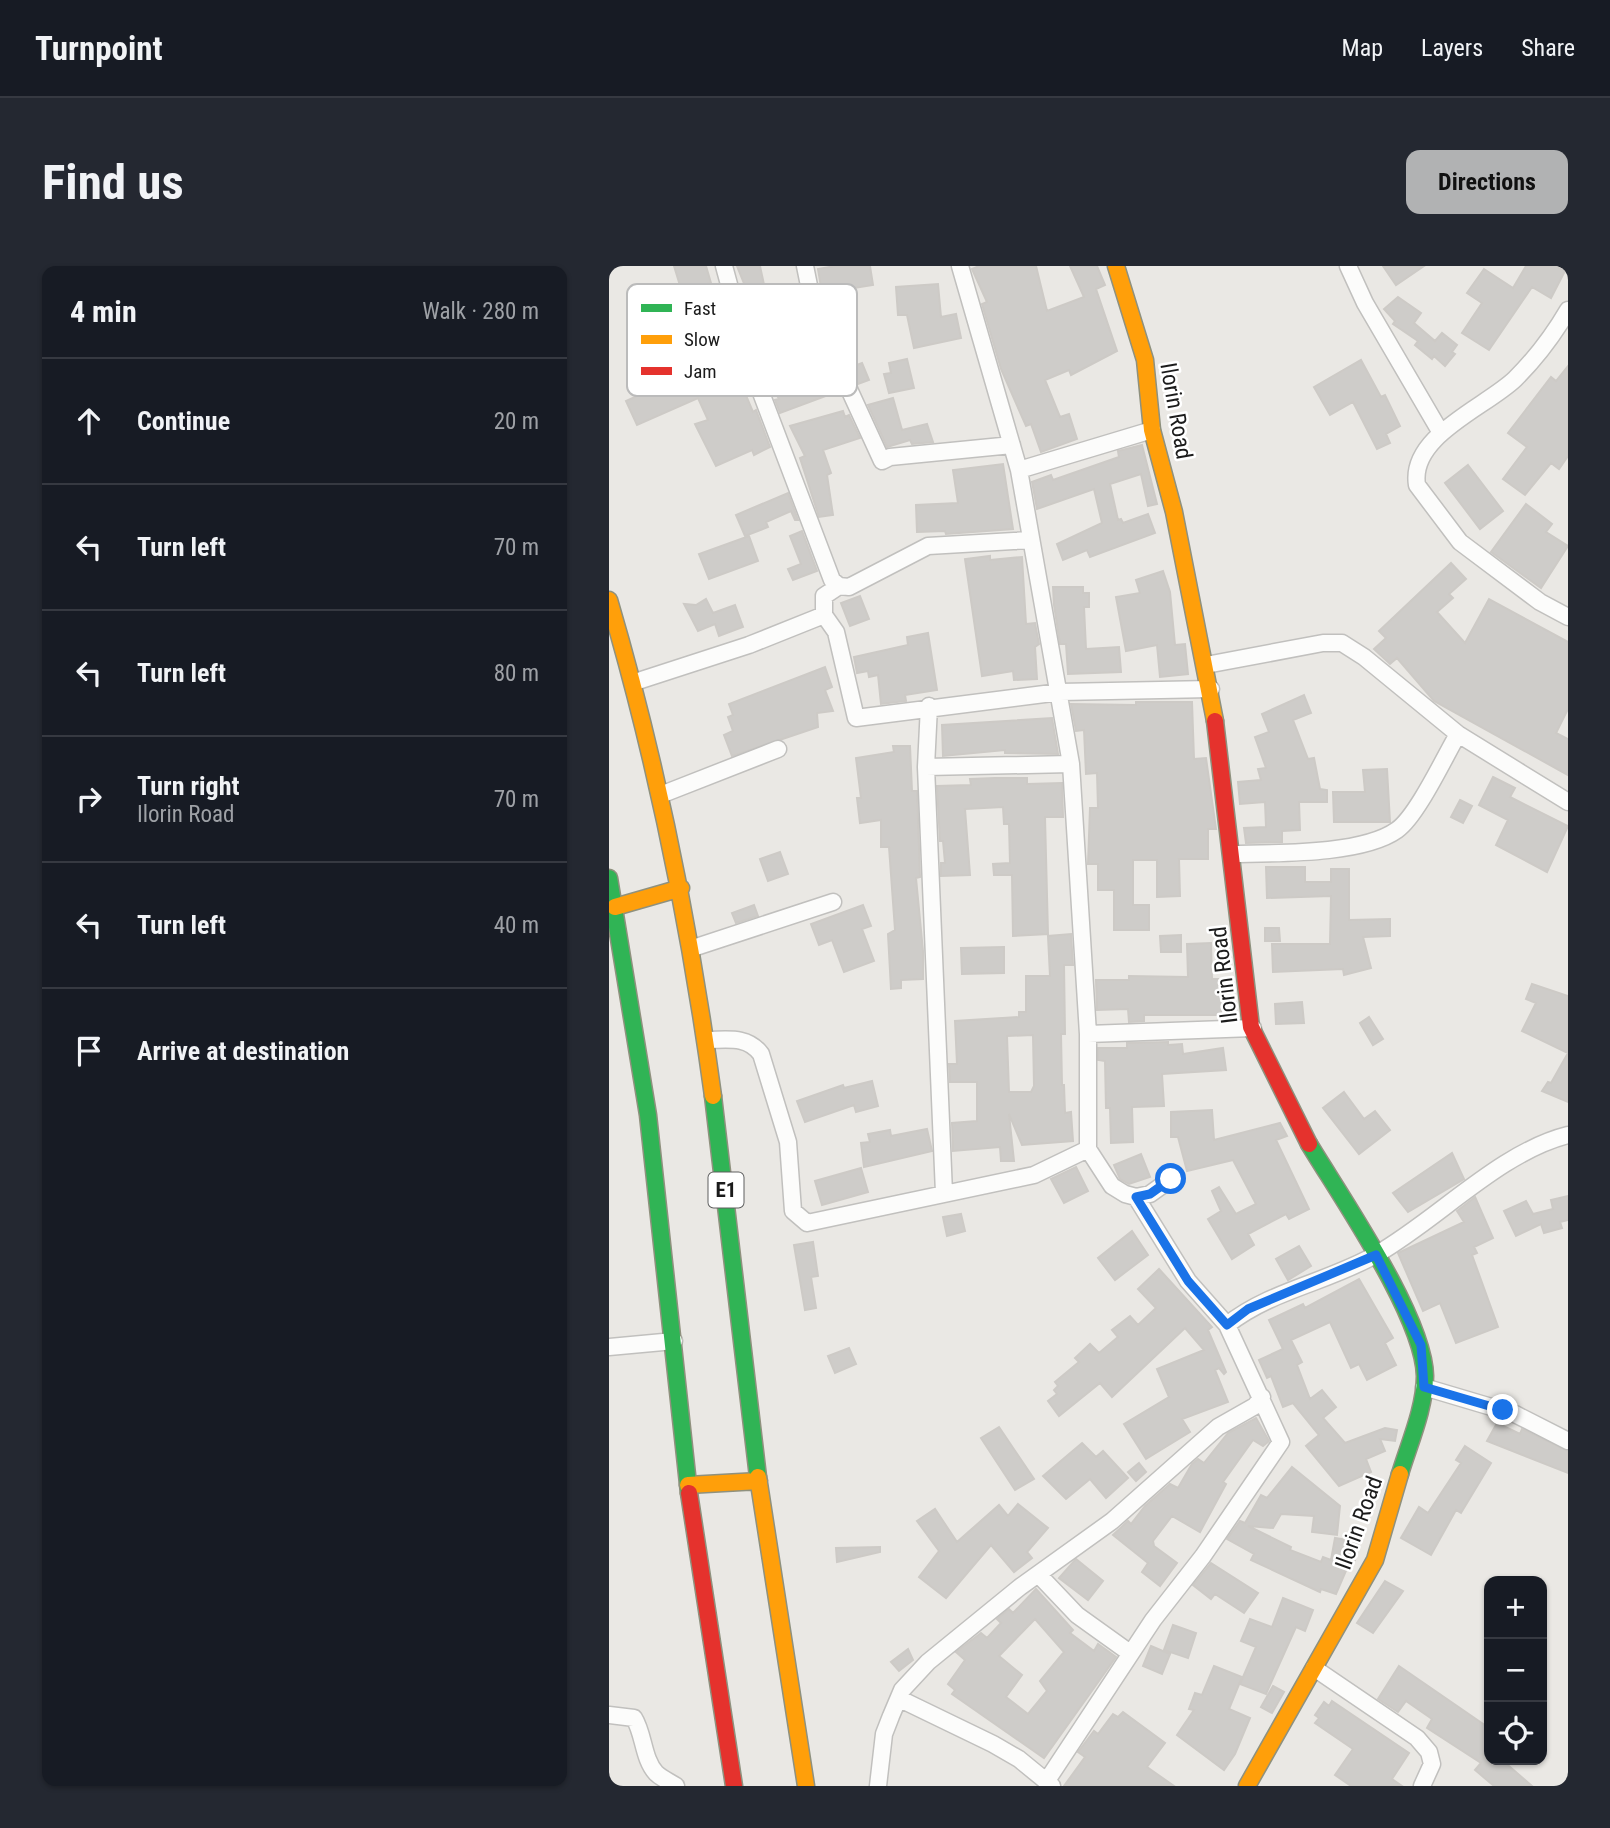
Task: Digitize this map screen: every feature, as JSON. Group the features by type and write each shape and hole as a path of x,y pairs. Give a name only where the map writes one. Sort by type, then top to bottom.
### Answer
{"main road":[{"name":"Ilorin Road","path":"1116,266 1146,360 1152,430 1174,512 1211,689 1256,1042 1295,1121 1376,1255 1421,1345 1424,1387 1375,1560 1247,1786"},
{"name":"E1","path":"609,600 635,682 663,794 693,948 739,1296 759,1481 806,1786"},
{"path":"609,878 648,1115 688,1485 734,1786"},
{"path":"615,907 681,888"},
{"path":"688,1485 759,1481"}],"street":[{"path":"724,266 729,284"},
{"path":"805,266 809,284"},
{"path":"900,1699 993,1744 1019,1759 1049,1784 1130,1653 1203,1556 1251,1482 1279,1449 1281,1442 1227,1325 1188,1281 1136,1197 1112,1186 1088,1149 1088,1034 1071,764 1060,692 1029,540 1019,470 960,266"},
{"path":"1348,266 1364,303 1441,433"},
{"path":"1568,310 1513,381 1441,433 1425,450 1417,466 1417,485 1460,542 1540,602 1568,617"},
{"path":"762,396 832,580 839,586 849,587 928,546 1029,540"},
{"path":"852,396 882,461 890,457 1012,445"},
{"path":"1019,470 1152,430"},
{"path":"839,586 824,596 824,615 836,632 856,718 929,706 1060,692 1211,689"},
{"path":"635,682 749,645 824,615"},
{"path":"1206,664 1324,643 1342,643 1364,657 1458,734 1568,802"},
{"path":"929,706 926,767 944,1193"},
{"path":"1233,854 1301,852 1364,843 1398,829 1410,817 1458,734"},
{"path":"663,794 778,749"},
{"path":"926,767 1071,764"},
{"path":"693,948 833,902"},
{"path":"1088,1034 1253,1028"},
{"path":"706,1040 740,1040 754,1044 761,1054 788,1142 793,1211 807,1223 1034,1175 1088,1149"},
{"path":"1227,1325 1248,1309 1376,1255 1475,1185 1528,1153 1568,1135"},
{"path":"1136,1197 1150,1194 1171,1179"},
{"path":"609,1346 674,1341"},
{"path":"1424,1387 1515,1414 1568,1441"},
{"path":"878,1786 884,1734 902,1690 928,1662 1038,1574 1112,1521 1217,1427 1255,1406 1262,1396"},
{"path":"1038,1574 1077,1615 1130,1653"},
{"path":"1314,1668 1417,1738 1429,1752 1432,1764 1422,1786"},
{"path":"609,1715 634,1718 651,1765 656,1773 676,1786"}],"building":[{"path":"674,266 706,266 711,283 680,284"},
{"path":"737,266 760,266 764,284 744,284"},
{"path":"870,266 873,285 857,288 857,284 820,284 818,269"},
{"path":"979,266 1036,266 1047,311 1084,297 1070,266 1097,266 1105,285 1096,289 1117,351 1071,375 1069,370 1045,380 1060,417 1069,414 1077,439 1041,452 1031,424 1026,426 1001,369 982,304 987,302 972,269"},
{"path":"1383,266 1424,266 1396,285"},
{"path":"1526,266 1556,266 1565,271 1551,298 1532,287 1489,350 1462,333 1482,303 1467,293 1484,269 1513,288"},
{"path":"938,284 941,317 956,314 961,338 914,348 907,315 898,315 896,287"},
{"path":"1398,297 1421,313 1414,323 1435,341 1442,333 1457,345 1452,352 1455,354 1445,366 1434,356 1432,359 1415,345 1418,341 1393,324 1395,321 1384,309"},
{"path":"907,359 914,388 889,393 884,374 891,373 889,363"},
{"path":"1361,360 1381,397 1385,395 1400,426 1386,434 1390,443 1377,449 1353,402 1330,415 1314,387"},
{"path":"862,363 869,380 858,384 857,365"},
{"path":"1568,366 1568,456 1559,469 1551,463 1525,495 1503,479 1527,447 1508,433 1551,377 1556,381"},
{"path":"637,396 746,396 753,412 756,410 770,447 754,455 752,450 716,466 695,424 708,420 698,398 637,425 626,401"},
{"path":"777,396 826,396 780,413 775,400 779,399"},
{"path":"893,398 902,430 927,424 933,442 912,444 910,440 887,447 868,405"},
{"path":"843,411 845,417 849,415 860,438 823,450 831,473 827,475 833,515 819,517 800,458 805,456 790,426"},
{"path":"1142,445 1157,504 1148,506 1141,474 1110,484 1118,520 1121,519 1123,523 1148,514 1155,533 1090,557 1087,550 1063,560 1057,544 1102,523 1094,489 1037,509 1032,482 1051,475 1053,480 1119,457 1118,451"},
{"path":"1003,464 1013,529 946,534 945,531 917,532 916,505 958,503 953,470"},
{"path":"1468,465 1503,511 1480,529 1445,483"},
{"path":"788,493 798,520 795,520 791,511 766,522 768,527 745,536 736,515"},
{"path":"1526,504 1552,524 1546,532 1568,546 1541,588 1491,552"},
{"path":"802,531 817,571 793,580 788,569 801,564 790,536"},
{"path":"749,536 758,561 709,579 699,554"},
{"path":"990,556 990,560 1022,557 1026,624 1035,623 1039,644 1035,647 1037,679 1014,680 1013,671 982,676 965,559"},
{"path":"1451,563 1466,579 1449,594 1453,598 1437,612 1465,643 1489,599 1568,642 1568,709 1556,733 1568,739 1568,775 1434,701 1397,658 1390,664 1374,649 1386,638 1379,631"},
{"path":"1163,571 1170,592 1175,645 1185,644 1188,674 1160,677 1157,645 1126,651 1116,597 1140,593 1136,580"},
{"path":"1053,587 1083,587 1083,593 1089,593 1089,607 1084,607 1086,649 1119,647 1121,672 1068,674 1066,644 1060,644"},
{"path":"860,596 869,619 850,626 841,603"},
{"path":"706,599 713,613 735,605 743,627 719,636 715,624 698,631 684,604 696,605"},
{"path":"928,633 937,690 905,695 906,701 881,704 878,675 869,677 868,671 857,673 854,657 908,645 907,637"},
{"path":"825,667 832,687 825,690 833,711 817,713 818,727 732,756 724,735 733,731 728,717 733,715 729,704"},
{"path":"1304,695 1311,713 1293,720 1308,759 1314,758 1320,789 1327,790 1327,802 1299,802 1300,830 1282,831 1282,842 1246,843 1244,828 1266,827 1265,802 1240,804 1238,782 1261,780 1258,769 1266,768 1255,737 1269,732 1262,714"},
{"path":"1136,702 1192,702 1194,759 1206,758 1216,829 1208,829 1208,859 1179,859 1180,896 1157,897 1157,860 1133,860 1133,905 1149,905 1149,930 1114,930 1114,890 1098,890 1098,864 1088,864 1090,808 1098,808 1097,773 1086,774 1084,730 1076,731 1071,704 1136,705"},
{"path":"1052,718 1058,754 1005,753 1005,750 943,756 942,725"},
{"path":"893,746 910,746 912,791 917,791 920,877 916,878 923,979 901,980 901,988 891,989 888,934 895,930 889,847 881,847 881,820 860,823 857,798 861,798 856,758 894,752"},
{"path":"1387,769 1390,822 1334,822 1333,792 1365,792 1363,770"},
{"path":"1493,777 1515,788 1510,797 1568,826 1547,872 1496,845 1508,820 1479,805"},
{"path":"1027,778 1027,784 1062,783 1063,817 1045,817 1048,934 1013,936 1012,875 994,875 993,864 1010,863 1009,824 1004,824 1003,807 965,809 970,875 941,876 941,863 945,863 943,841 940,841 937,786 971,785 970,779"},
{"path":"1460,800 1472,806 1463,823 1451,817"},
{"path":"780,852 788,874 768,881 760,859"},
{"path":"1266,867 1305,867 1305,882 1331,882 1331,869 1349,869 1349,920 1390,919 1390,936 1363,937 1371,968 1344,975 1343,969 1273,972 1272,944 1330,944 1331,896 1267,898"},
{"path":"754,905 758,916 736,923 732,913"},
{"path":"863,905 871,926 862,929 874,961 844,972 832,940 819,945 811,924"},
{"path":"1265,928 1279,928 1280,941 1265,941"},
{"path":"1071,934 1073,965 1064,965 1065,1034 1061,1034 1065,1113 1071,1112 1073,1141 1022,1145 1009,1114 1014,1161 1001,1161 1000,1147 953,1151 952,1123 977,1121 977,1082 950,1082 949,1064 957,1064 955,1021 1019,1017 1019,1012 1026,1012 1026,976 1050,976 1048,936","holes":["1033,1035 1034,1086 1031,1092 1009,1092 1007,1036"]},
{"path":"1181,935 1181,952 1161,952 1160,936"},
{"path":"1211,943 1212,979 1221,979 1221,1015 1144,1015 1144,1021 1129,1022 1128,1009 1097,1010 1096,980 1129,980 1129,976 1188,977 1187,944"},
{"path":"1004,947 1004,973 962,974 961,948"},
{"path":"1532,984 1568,996 1568,1053 1522,1031 1536,1003 1526,999"},
{"path":"1302,1002 1304,1023 1276,1024 1275,1004"},
{"path":"1369,1017 1383,1039 1373,1045 1360,1023"},
{"path":"1168,1042 1168,1045 1182,1044 1183,1054 1223,1048 1226,1070 1162,1074 1164,1106 1132,1107 1133,1142 1111,1143 1110,1108 1106,1108 1105,1061 1098,1060 1098,1048 1127,1048 1127,1043"},
{"path":"1568,1053 1568,1102 1542,1091 1548,1082 1551,1083"},
{"path":"872,1081 878,1106 856,1112 854,1105 805,1122 797,1101 843,1085 844,1088"},
{"path":"1344,1092 1364,1119 1375,1111 1390,1130 1359,1154 1323,1108"},
{"path":"1212,1110 1214,1140 1280,1123 1287,1136 1276,1140 1309,1209 1289,1219 1286,1214 1248,1234 1254,1245 1232,1259 1208,1219 1221,1211 1212,1191 1219,1187 1236,1214 1256,1204 1233,1160 1187,1171 1178,1137 1171,1137 1171,1112"},
{"path":"927,1129 932,1151 864,1167 861,1143 870,1142 868,1134 890,1130 891,1136"},
{"path":"1452,1153 1464,1179 1408,1212 1393,1193"},
{"path":"1141,1154 1150,1177 1129,1184 1120,1179 1114,1165"},
{"path":"1076,1167 1088,1191 1064,1203 1051,1179"},
{"path":"861,1168 868,1192 822,1205 815,1181"},
{"path":"1568,1196 1568,1220 1560,1222 1562,1228 1544,1233 1541,1224 1516,1236 1504,1211 1526,1201 1533,1214 1553,1209 1551,1200"},
{"path":"1475,1197 1493,1238 1474,1247 1477,1253 1472,1255 1498,1327 1456,1343 1440,1303 1423,1311 1398,1253 1464,1222 1457,1211"},
{"path":"961,1214 965,1231 947,1236 943,1217"},
{"path":"1132,1231 1148,1255 1115,1280 1098,1258"},
{"path":"813,1242 818,1276 811,1277 816,1308 805,1310 794,1245"},
{"path":"1299,1246 1311,1266 1288,1280 1276,1259"},
{"path":"1159,1269 1212,1327 1208,1330 1226,1372 1224,1374 1219,1368 1215,1370 1228,1402 1182,1419 1190,1432 1146,1459 1124,1424 1169,1397 1157,1369 1204,1350 1185,1328 1112,1397 1100,1383 1059,1416 1048,1401 1057,1394 1054,1390 1058,1386 1055,1382 1079,1362 1075,1358 1090,1344 1099,1353 1118,1337 1112,1330 1130,1316 1138,1325 1156,1308 1138,1289"},
{"path":"1359,1279 1393,1338 1385,1343 1396,1365 1367,1380 1359,1364 1351,1368 1330,1322 1291,1340 1302,1362 1297,1365 1310,1399 1322,1390 1336,1407 1323,1418 1345,1443 1385,1428 1397,1430 1395,1441 1380,1439 1385,1451 1366,1459 1371,1472 1339,1486 1306,1446 1319,1435 1293,1403 1283,1407 1271,1376 1267,1378 1259,1360 1283,1349 1269,1320 1303,1304 1305,1308"},
{"path":"849,1348 856,1364 835,1373 828,1356"},
{"path":"1256,1418 1269,1441 1263,1446 1253,1440 1223,1482 1226,1484 1200,1532 1172,1516 1153,1541 1154,1546 1177,1563 1160,1586 1142,1572 1148,1563 1113,1535 1128,1521 1131,1524 1145,1506 1170,1484 1178,1488 1192,1464 1198,1459 1204,1463 1228,1433"},
{"path":"1497,1423 1520,1434 1522,1429 1568,1451 1568,1473 1487,1441"},
{"path":"999,1427 1034,1479 1015,1490 981,1438"},
{"path":"1082,1443 1096,1457 1103,1451 1128,1478 1106,1498 1090,1479 1066,1499 1043,1476"},
{"path":"1465,1446 1491,1463 1461,1513 1456,1510 1431,1555 1401,1538 1419,1507 1428,1513 1461,1463 1456,1460"},
{"path":"1139,1463 1146,1472 1136,1481 1128,1472"},
{"path":"1292,1467 1340,1506 1337,1535 1312,1532 1314,1516 1281,1514 1273,1528 1248,1526 1291,1547 1290,1550 1321,1562 1323,1557 1331,1560 1335,1538 1359,1542 1355,1560 1351,1559 1336,1594 1321,1589 1320,1592 1251,1560 1254,1554 1227,1539 1240,1521 1245,1523 1261,1495 1267,1498"},
{"path":"1018,1504 1048,1528 1027,1552 1032,1558 1014,1572 991,1545 946,1598 919,1577 939,1551 917,1521 935,1509 957,1542 999,1505 1008,1516"},
{"path":"880,1547 880,1552 837,1562 836,1548"},
{"path":"1076,1559 1103,1581 1088,1600 1059,1578"},
{"path":"1211,1563 1258,1593 1244,1613 1215,1594 1211,1599 1193,1585"},
{"path":"1385,1581 1403,1591 1373,1633 1357,1623"},
{"path":"1036,1589 1073,1630 1070,1633 1094,1651 1098,1644 1116,1657 1044,1758 952,1694 955,1690 948,1684 965,1660 956,1652 981,1633 987,1638 1001,1623 997,1619 1009,1609 1013,1613","holes":["1035,1619 1064,1652 1040,1681 1047,1691 1028,1714 1006,1697 1022,1675 999,1656"]},
{"path":"1283,1598 1313,1610 1305,1631 1296,1627 1266,1694 1240,1684 1256,1647 1241,1641 1250,1619 1272,1627"},
{"path":"1173,1625 1196,1633 1188,1658 1164,1650"},
{"path":"1151,1646 1170,1654 1162,1674 1143,1666"},
{"path":"908,1649 913,1660 899,1671 891,1662"},
{"path":"1214,1666 1242,1677 1229,1709 1250,1718 1235,1754 1224,1770 1177,1735 1194,1710 1189,1709 1195,1693 1202,1695"},
{"path":"1399,1666 1484,1725 1484,1765 1508,1765 1532,1786 1494,1786 1475,1770 1481,1763 1427,1728 1432,1719 1406,1701 1398,1712 1378,1699"},
{"path":"1273,1686 1284,1692 1272,1713 1261,1707"},
{"path":"1332,1701 1409,1753 1392,1779 1402,1786 1351,1786 1335,1775 1353,1749 1315,1723 1319,1718 1315,1715 1324,1702 1329,1706"},
{"path":"1123,1712 1165,1743 1147,1767 1174,1786 1064,1786 1085,1757 1078,1752 1094,1731 1098,1734 1113,1714 1118,1717"}],"traffic: fast":[{"path":"609,878 648,1115 689,1493"},
{"path":"713,1096 758,1477"},
{"path":"1309,1144 1379,1258 1411,1322 1421,1351 1425,1376 1422,1401 1400,1474"}],"traffic: slow":[{"path":"1116,266 1145,360 1152,430 1174,512 1215,721"},
{"path":"609,600 657,784 683,908 713,1096"},
{"path":"615,907 681,888"},
{"path":"1247,1786 1375,1560 1400,1474"},
{"path":"758,1477 806,1786"},
{"path":"688,1485 759,1481"}],"traffic: jam":[{"path":"1215,721 1251,1027 1309,1144"},
{"path":"689,1493 734,1786"}],"route":[{"path":"1171,1179 1150,1194 1136,1197 1188,1281 1227,1325 1248,1309 1376,1255 1421,1345 1424,1387 1503,1410"}]}
